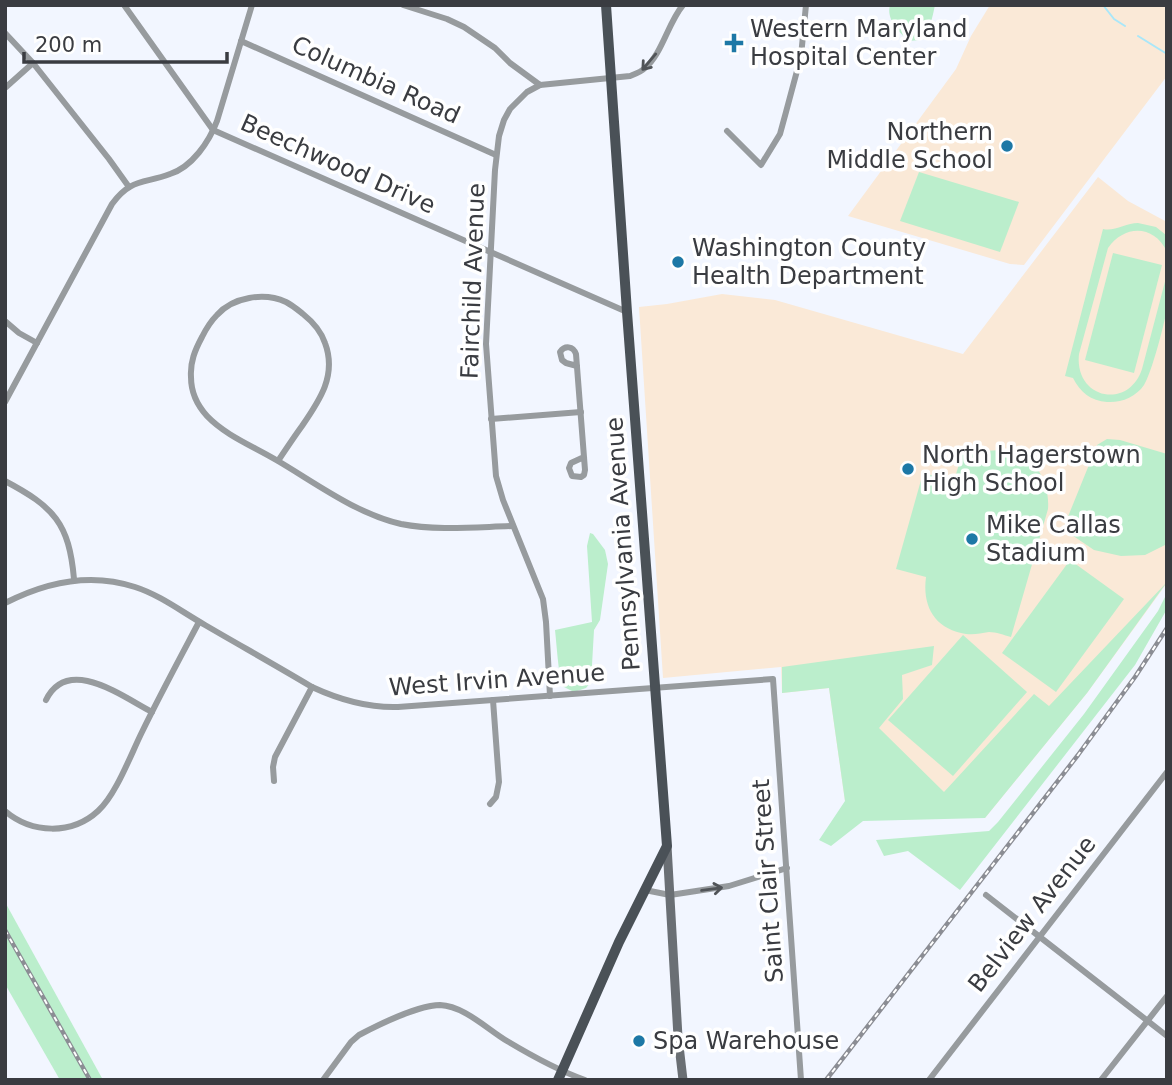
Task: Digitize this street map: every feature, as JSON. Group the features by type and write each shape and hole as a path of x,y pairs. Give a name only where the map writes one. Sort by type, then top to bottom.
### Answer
{"main road":[{"name":"Pennsylvania Avenue","path":"606,5 683,1080"},
{"path":"559,1076 619,942 667,846"}],"street":[{"name":"Beechwood Drive","path":"124,5 213,130 627,312"},
{"path":"5,402 112,204 129,187 181,169 208,139 252,5"},
{"path":"403,5 464,27 495,48 540,85 630,76 643,70 652,60 683,5"},
{"path":"727,131 761,164 780,134 801,56 806,5"},
{"path":"5,33 33,63 129,187"},
{"name":"Columbia Road","path":"241,41 496,155"},
{"path":"5,88 33,63"},
{"name":"Fairchild Avenue","path":"540,85 527,92 510,109 499,136 486,344 496,476 543,599 550,696"},
{"path":"278,461 320,398 329,375 329,356 320,332 301,312 285,301 255,297 232,303 218,313 208,326 193,356 191,380 194,397 211,420 236,437 351,504 386,520 413,526 513,526"},
{"path":"5,321 37,343"},
{"path":"577,366 584,457"},
{"path":"491,419 581,412"},
{"path":"5,481 30,494 53,514 62,527 72,556 74,579"},
{"name":"West Irvin Avenue","path":"5,603 35,589 74,579 108,581 136,587 167,602 312,687 352,703 385,708 773,679"},
{"path":"5,811 21,823 52,829 78,824 99,811 113,792 199,622"},
{"name":"Saint Clair Street","path":"773,679 801,1080"},
{"path":"47,700 56,686 64,681 85,680 152,712"},
{"path":"274,781 275,757 312,687"},
{"path":"490,804 496,797 499,782 494,700"},
{"name":"Belview Avenue","path":"929,1080 1167,772"},
{"path":"645,890 670,895 729,886 787,868"},
{"path":"986,895 1167,1036"},
{"path":"1101,1080 1167,996"},
{"path":"323,1080 359,1035 421,1008 441,1005 453,1007 467,1015 559,1076 584,1080"}],"shaded area":[{"name":"Northern Middle School","path":"990,5 1167,6 1167,76 1024,265 1010,264 848,216 956,69 971,36"},
{"name":"North Hagerstown High School","path":"1098,177 1128,201 1167,222 1167,583 1087,693 985,818 845,801 829,688 782,693 781,667 663,678 639,307 722,294 775,300 963,354"}],"green space":[{"path":"890,5 935,5 930,24 920,40 908,41 897,29 890,16"},
{"path":"919,172 1019,202 1000,252 900,221"},
{"path":"1138,223 1156,227 1166,235 1167,252 1155,236 1139,231 1122,235 1108,248 1079,354 1080,369 1085,381 1103,394 1126,391 1135,382 1142,369 1167,274 1166,313 1144,385 1137,393 1123,400 1096,400 1079,388 1073,378 1065,376 1103,229"},
{"path":"1113,253 1162,265 1134,373 1085,360"},
{"path":"1107,439 1120,440 1167,454 1167,544 1145,555 1121,556 1094,550 1063,529 1097,445"},
{"name":"Mike Callas Stadium","path":"964,447 983,451 1005,450 1026,458 1039,472 1047,490 1048,509 1011,637 992,632 966,634 946,627 933,615 929,607 926,577 896,569 923,473 954,481"},
{"path":"590,533 605,550 608,564 600,620 594,630 594,678 586,688 574,692 562,686 555,630 592,622 587,546"},
{"path":"1070,560 1124,599 1056,692 1002,653"},
{"path":"1167,582 1087,693 985,818 863,821 831,846 819,840 845,801 829,688 782,693 782,667 934,646 932,665 902,675 903,699 879,728 944,792 1034,694 1049,706"},
{"path":"1167,593 1167,609 1135,665 960,890 908,851 884,856 876,840 989,831 1084,714 1158,611"},
{"path":"963,635 1027,692 953,776 888,720"},
{"path":"5,902 103,1080 60,1080 5,984"}],"waterway":[{"path":"1103,5 1114,19 1125,26"},
{"path":"1138,36 1167,54"}],"railway":[{"path":"826,1080 1078,755 1167,628"},
{"path":"5,930 90,1080"}],"place":[{"name":"Western Maryland Hospital Center","path":"734,43"},
{"name":"Northern Middle School","path":"1007,146"},
{"name":"Washington County Health Department","path":"678,262"},
{"name":"North Hagerstown High School","path":"908,469"},
{"name":"Mike Callas Stadium","path":"972,539"},
{"name":"Spa Warehouse","path":"639,1041"}]}
